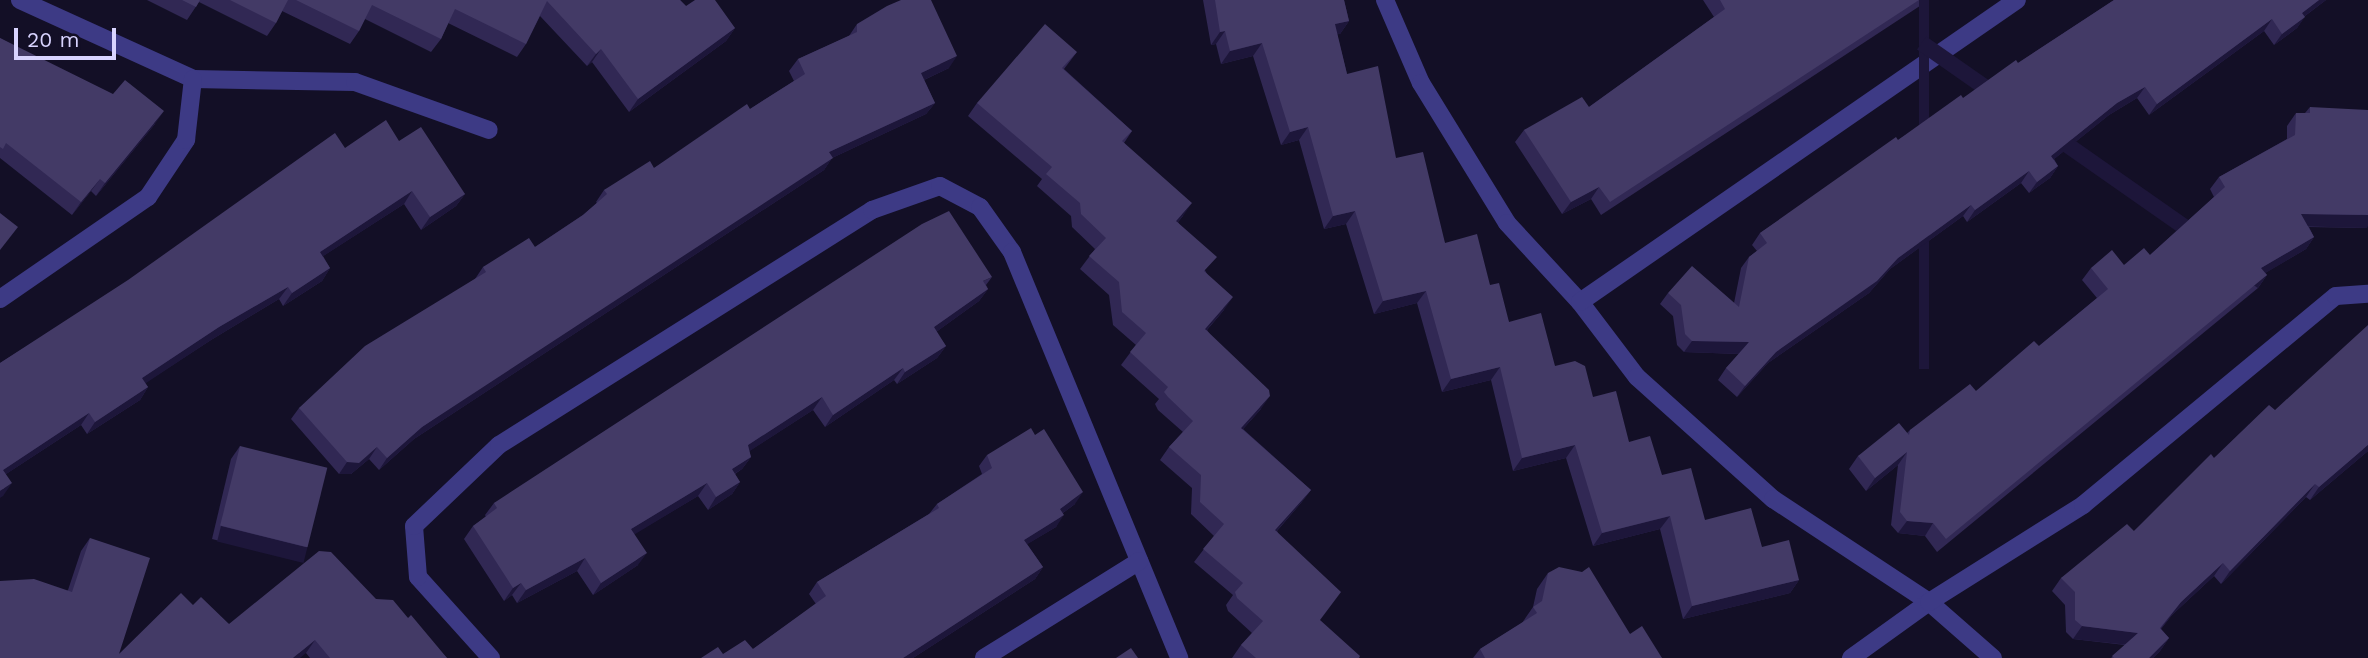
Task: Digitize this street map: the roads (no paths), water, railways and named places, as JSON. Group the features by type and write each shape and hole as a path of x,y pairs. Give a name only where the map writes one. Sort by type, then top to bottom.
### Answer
{"street":[{"path":"20,0 193,79 355,82 489,130"},
{"path":"1385,0 1421,83 1507,223 1580,302 1637,377 1773,499 1929,602 1993,658"},
{"path":"1580,302 2017,0"},
{"path":"0,299 148,197 186,140 193,79"},
{"path":"491,658 418,577 414,526 499,445 872,210 940,186 980,207 1012,252 1179,658"},
{"path":"1851,658 1929,602 2083,505 2336,296 2368,294"},
{"path":"984,658 1139,561"}]}
